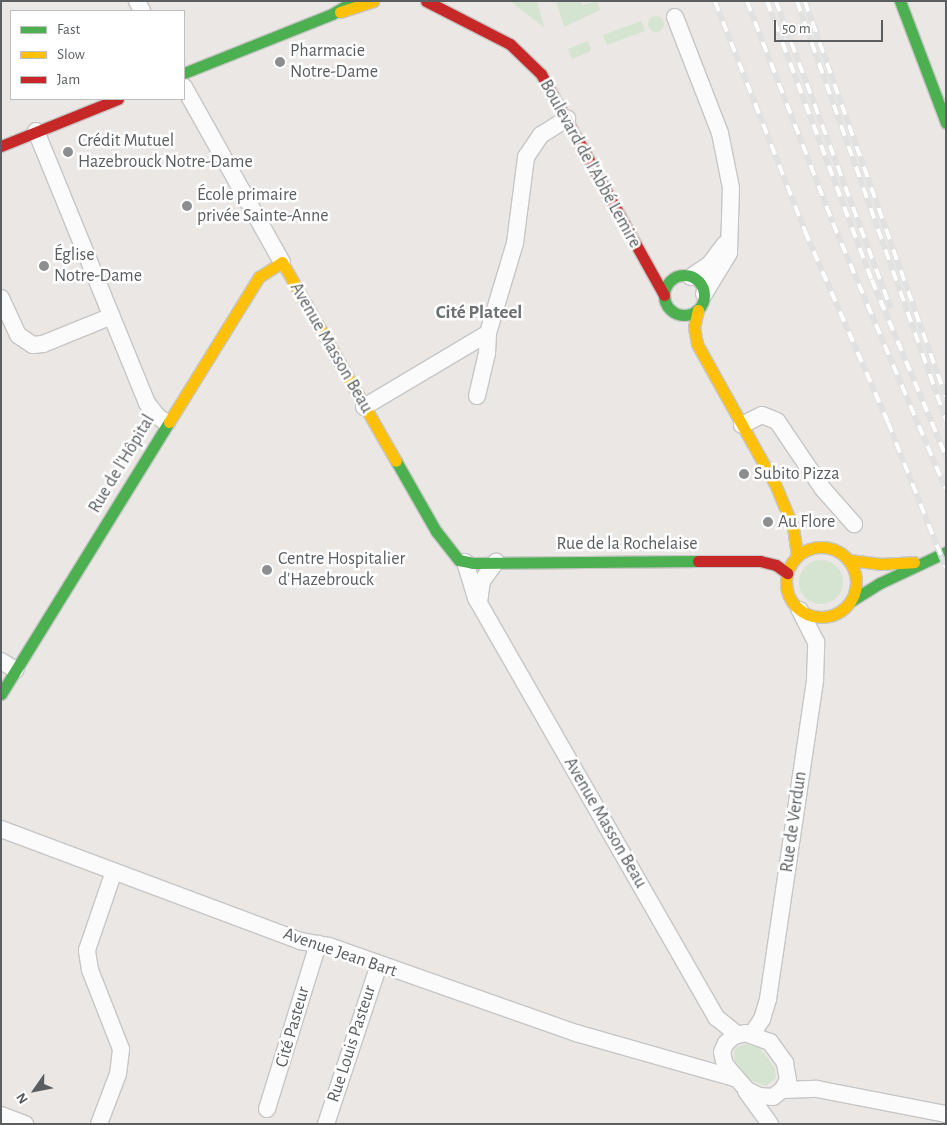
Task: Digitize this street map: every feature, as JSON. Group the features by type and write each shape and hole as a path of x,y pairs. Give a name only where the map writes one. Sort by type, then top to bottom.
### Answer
{"main road":[{"path":"332,14 354,1"},
{"path":"185,73 332,14 373,1"},
{"name":"Boulevard de l'Abbé Lemire","path":"426,1 521,53 542,74 664,295"},
{"name":"Boulevard de l'Abbé Lemire","path":"451,1 521,43 545,64 573,109 653,262 683,277"},
{"path":"900,1 946,122"},
{"path":"1,146 116,100"},
{"name":"Avenue Masson Beau","path":"282,262 444,545 465,562"},
{"name":"Rue de l'Hôpital","path":"1,694 252,286 282,262"},
{"path":"702,354 695,336 698,310 704,294 700,284 683,277 667,285 664,295 671,310 702,354 775,484 793,527 797,556"},
{"path":"671,310 684,315 698,310"},
{"path":"775,484 809,528 830,547 849,560 888,564 922,562"},
{"path":"830,547 810,548 797,556 787,572 788,593 800,610 825,617 842,611 851,601 922,562 946,552"},
{"path":"849,560 857,582 851,601"},
{"name":"Rue de la Rochelaise","path":"465,562 754,561 772,563 787,572"}],"street":[{"path":"676,16 723,146 732,195 731,233 726,261 704,294"},
{"name":"Avenue Masson Beau","path":"185,90 282,262"},
{"path":"477,396 488,333 516,238 526,157 541,135 567,120"},
{"path":"36,132 147,403 167,423"},
{"path":"683,277 714,260 731,233"},
{"path":"1,298 18,335 33,345 43,344 112,316"},
{"path":"364,407 488,333"},
{"path":"742,425 762,415 777,421 823,489 854,524"},
{"name":"Avenue Masson Beau","path":"465,562 479,605 718,1018 744,1034"},
{"path":"479,605 480,585 496,562"},
{"name":"Rue de Verdun","path":"744,1034 762,1019 768,999 814,679 816,642 800,610"},
{"path":"1,661 16,670"},
{"name":"Avenue Jean Bart","path":"1,828 300,941 318,944 576,1033 683,1064 738,1083"},
{"path":"99,1124 118,1074 121,1048 90,970 87,950 114,871"},
{"name":"Cité Pasteur","path":"267,1109 318,944"},
{"name":"Rue Louis Pasteur","path":"326,1124 379,965"},
{"path":"772,1124 725,1065 723,1049 728,1040 744,1034 772,1044 785,1063 817,1089"},
{"name":"Avenue Jean Bart","path":"683,1064 708,1059 723,1049"},
{"path":"772,1124 771,1108 788,1077 785,1063"},
{"path":"738,1083 759,1096 817,1089 946,1114"},
{"path":"1,1115 25,1124"}],"green space":[{"path":"511,1 537,1 544,27 516,6"},
{"path":"556,1 581,1 583,5 597,1 600,10 564,27"},
{"path":"656,16 662,18 664,24 662,30 656,32 650,30 648,24 650,18"},
{"path":"641,21 645,31 607,45 603,35"},
{"path":"588,41 591,51 572,59 568,49"},
{"path":"821,560 833,564 839,570 843,582 839,594 833,600 821,604 809,600 803,594 799,582 803,570 809,564"},
{"path":"746,1044 760,1048 775,1068 776,1078 766,1086 750,1080 734,1059 735,1048"}],"railway":[{"path":"715,1 805,231 888,422 946,568"},
{"path":"747,1 833,223 946,489"},
{"path":"767,1 872,280 946,456"},
{"path":"776,1 891,308"},
{"path":"797,1 946,420"},
{"path":"805,1 946,397"}],"traffic: fast":[{"path":"185,73 332,14 354,1"},
{"path":"900,1 946,123"},
{"path":"684,275 698,281 704,295 698,309 684,315 670,309 664,295 670,281 684,275"},
{"path":"1,694 169,422"},
{"path":"396,461 436,531 459,560 473,563 698,561"},
{"path":"851,601 880,583 946,552"}],"traffic: slow":[{"path":"340,12 373,1"},
{"path":"169,422 259,277 282,262 396,461"},
{"path":"698,310 694,327 697,344 775,484 793,527 797,556"},
{"path":"828,547 841,553 850,562 854,568 856,582 854,596 846,607 835,615 814,617 807,615 796,607 788,596 786,575 788,568 796,557 807,549 828,547"},
{"path":"849,560 880,564 914,562"}],"traffic: jam":[{"path":"426,1 510,44 541,74 664,295"},
{"path":"1,146 116,100"},
{"path":"698,561 760,561 776,565 787,573"}],"place":[{"name":"Pharmacie Notre-Dame","path":"280,62"},
{"name":"Crédit Mutuel Hazebrouck Notre-Dame","path":"68,152"},
{"name":"École primaire privée Sainte-Anne","path":"187,206"},
{"name":"Église Notre-Dame","path":"44,266"},
{"name":"Subito Pizza","path":"744,474"},
{"name":"Au Flore","path":"768,522"},
{"name":"Centre Hospitalier d'Hazebrouck","path":"267,570"}],"district":[{"name":"Cité Plateel","path":"479,313"}]}
